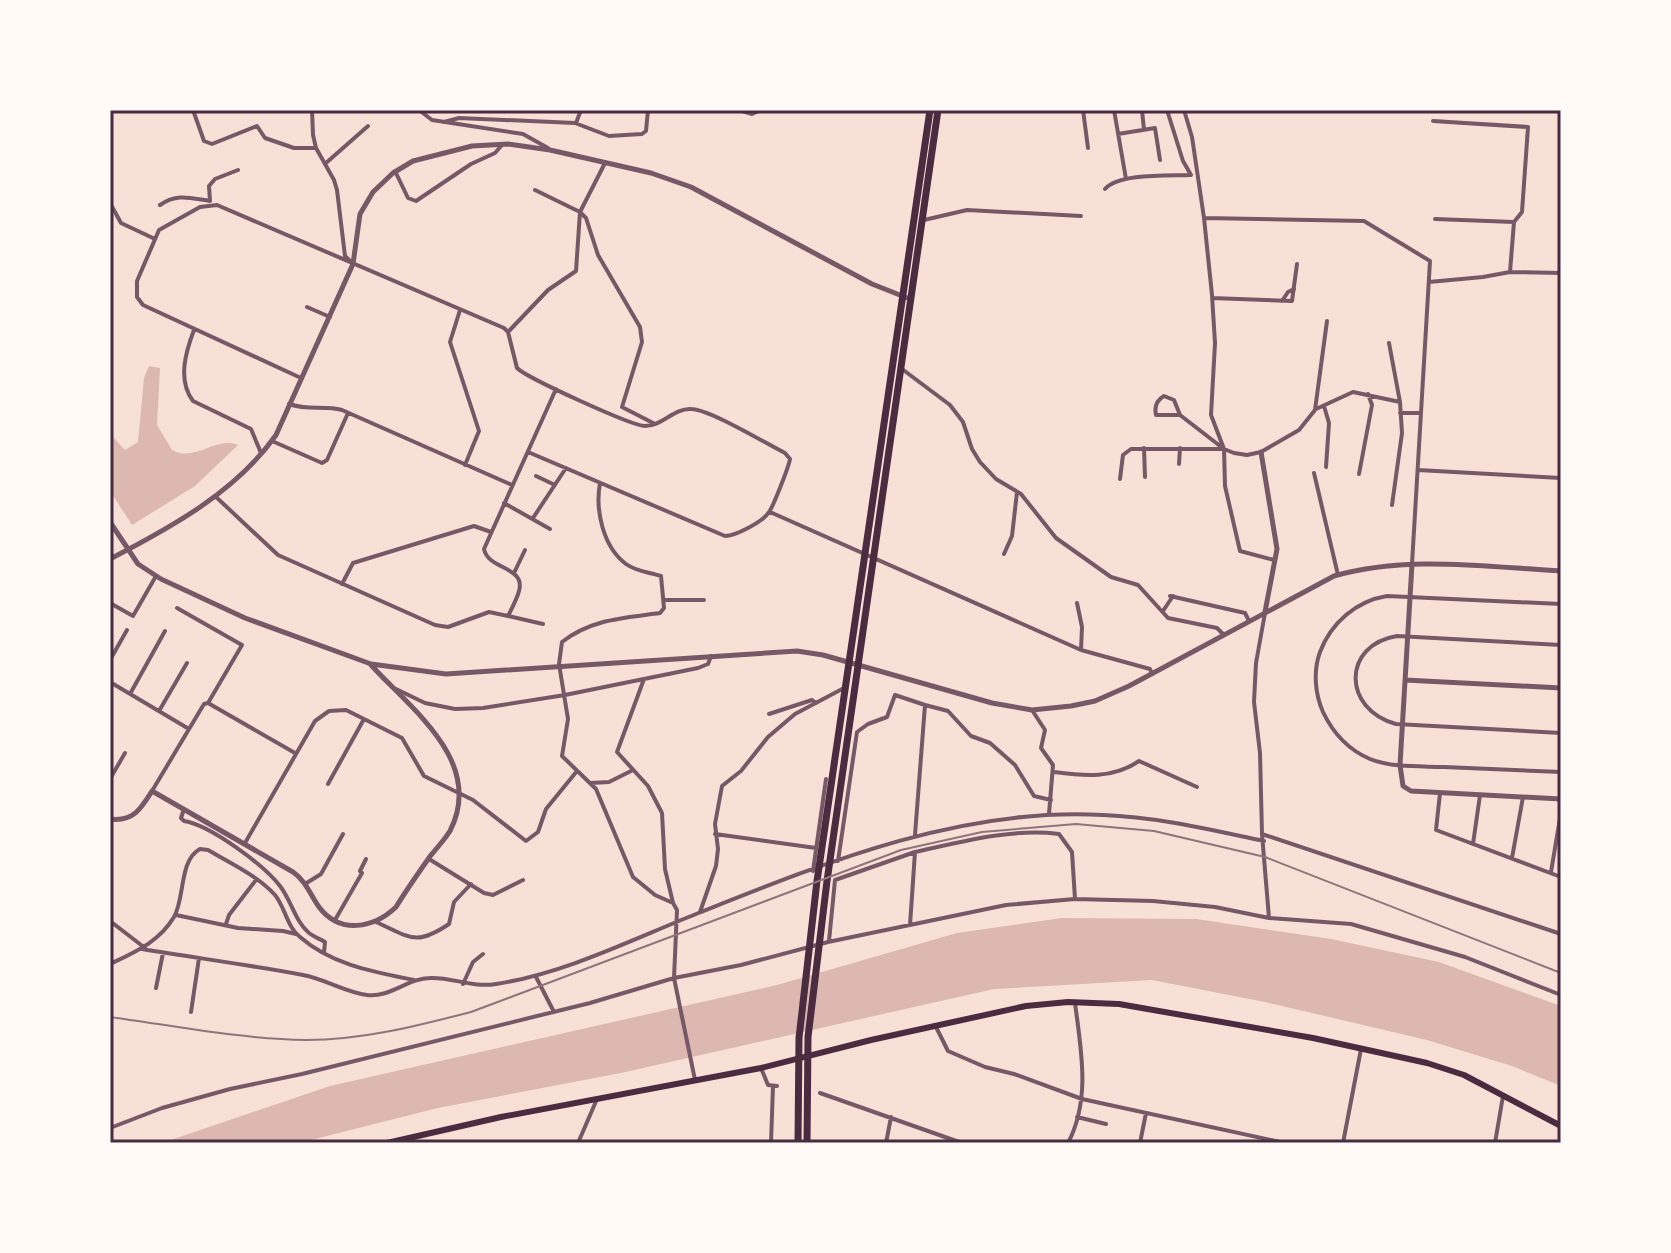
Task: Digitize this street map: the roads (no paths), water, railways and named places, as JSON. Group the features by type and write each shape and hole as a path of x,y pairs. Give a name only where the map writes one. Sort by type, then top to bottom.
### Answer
{"highway":[{"path":"798,1143 804,1056 848,727 852,664 901,295 930,110"},
{"path":"807,1143 804,1056 799,1038 817,881 844,688 852,664 938,110"}],"main road":[{"path":"387,1143 428,1132 761,1068 1026,1006 1075,1003 1119,1004 1427,1063 1464,1075 1561,1126"}],"street":[{"path":"193,110 204,141 212,144 257,126 265,138 294,148 316,148"},
{"path":"312,110 316,148 337,190 345,256 353,264"},
{"path":"419,110 424,116 444,122 523,134 550,150"},
{"path":"576,123 581,110"},
{"path":"444,122 459,118 576,123 609,136 642,134 646,131 648,110"},
{"path":"739,110 752,114 761,110"},
{"path":"1083,110 1088,148"},
{"path":"1114,110 1126,179"},
{"path":"1142,110 1144,130"},
{"path":"1167,110 1183,161 1193,176"},
{"path":"1184,110 1192,137 1193,176 1204,218 1215,343 1211,415 1224,449 1225,486 1240,551 1277,561"},
{"path":"1433,121 1528,127 1522,212 1514,222 1510,272"},
{"path":"326,163 368,126"},
{"path":"1118,134 1155,128 1160,160"},
{"path":"110,559 166,529 215,496 261,455 272,441 353,264 360,214 373,192 395,171 413,161 457,149 502,144 550,150 651,173 691,187 872,284 910,299"},
{"path":"395,171 408,198 416,201 471,164 495,153 502,144"},
{"path":"508,332 548,290 576,271 580,212 605,163"},
{"path":"210,202 209,186 215,179 238,170"},
{"path":"1105,189 1113,182 1126,179 1193,176"},
{"path":"535,190 586,218 603,265 640,327 642,342 622,407 655,424"},
{"path":"160,205 180,196 210,202 508,332"},
{"path":"210,202 159,230 137,281 137,297 147,308 301,378"},
{"path":"110,203 121,223 155,239"},
{"path":"922,221 967,210 1081,216"},
{"path":"1204,218 1364,221 1430,261 1401,780 1406,789 1561,799"},
{"path":"1435,219 1514,222"},
{"path":"1212,298 1292,301 1297,264"},
{"path":"1429,282 1510,272 1561,273"},
{"path":"1281,301 1294,289"},
{"path":"307,307 330,317"},
{"path":"460,310 450,342 479,431 465,465"},
{"path":"1315,410 1327,321"},
{"path":"194,330 184,353 188,393 193,401 251,429 259,442 261,455"},
{"path":"508,332 517,368 556,389 638,425 655,424 681,410 701,410 785,453 790,459 770,512 739,534 725,536 528,452"},
{"path":"1389,343 1400,402 1402,433 1392,505"},
{"path":"900,367 950,405 963,422 980,462 996,479 1017,492 1056,538 1111,577 1138,585 1174,621 1217,628 1224,635"},
{"path":"508,616 520,579 484,554 556,389"},
{"path":"1120,479 1126,451 1144,448 1224,449 1247,455 1261,452 1299,430 1315,410 1353,392 1400,402"},
{"path":"1359,474 1372,405 1368,394"},
{"path":"1180,415 1156,415 1159,399 1164,396 1174,400 1180,415 1224,449"},
{"path":"289,404 308,410 333,408 348,413 512,485"},
{"path":"1324,406 1329,423 1326,467"},
{"path":"272,441 322,463 327,460 348,413"},
{"path":"1400,413 1420,413"},
{"path":"1144,448 1145,477"},
{"path":"1179,464 1180,448"},
{"path":"1261,452 1277,549 1256,663 1254,702 1260,753 1262,834 1269,918"},
{"path":"533,518 566,468"},
{"path":"1418,470 1561,478"},
{"path":"1314,473 1338,575"},
{"path":"536,476 555,485"},
{"path":"600,483 604,534 625,563 640,572 661,576 664,608 660,613 594,623 562,642 559,664 568,719 562,756 591,783 617,834 633,877 655,895 673,903"},
{"path":"1004,554 1012,536 1017,492"},
{"path":"215,496 278,555 442,627 482,613 543,624"},
{"path":"504,503 550,529"},
{"path":"770,512 1081,650 1150,669 1152,674"},
{"path":"110,522 138,564 156,576 245,618 371,664 446,674 559,664 797,651 992,703 1032,710 1095,701 1338,575 1387,564 1561,571"},
{"path":"342,584 353,563 474,526 491,532"},
{"path":"514,573 525,550"},
{"path":"110,603 133,616 156,576"},
{"path":"1163,612 1171,596 1245,613 1249,621"},
{"path":"1561,604 1387,596 1374,598 1340,620 1318,657 1316,679 1320,705 1341,739 1372,759 1400,765 1561,772"},
{"path":"664,600 704,600"},
{"path":"1077,603 1082,627 1081,650"},
{"path":"110,819 121,821 132,817 152,791 242,645 177,608"},
{"path":"110,660 127,630"},
{"path":"130,694 165,631"},
{"path":"1561,645 1385,638 1369,649 1358,667 1356,679 1359,698 1366,707 1379,718 1403,725 1561,733"},
{"path":"391,686 425,703 455,709 483,708 698,668 708,664 711,656"},
{"path":"159,711 187,663"},
{"path":"152,791 293,872 321,909 335,920 359,927 376,922 396,907 450,831 459,795 455,764 449,752 371,664"},
{"path":"645,677 617,747 619,755 648,786 662,813 665,869 678,922 674,978 695,1080"},
{"path":"1405,680 1561,688"},
{"path":"110,682 189,729"},
{"path":"700,912 716,866 718,849 715,834 722,786 741,771 768,737 795,714 844,688"},
{"path":"838,861 857,732 887,717 895,695 948,711 964,730 990,743 1015,765 1029,792 1051,800"},
{"path":"769,714 812,700 816,703"},
{"path":"208,703 295,753"},
{"path":"915,835 925,705"},
{"path":"245,843 315,721 329,711 346,710 402,738 424,776 473,800 522,839 529,841 541,826 546,809 577,771"},
{"path":"1032,710 1045,730 1041,748 1053,765 1049,814"},
{"path":"328,784 364,719"},
{"path":"110,779 125,753"},
{"path":"1054,772 1086,776 1117,773 1139,761 1197,787"},
{"path":"591,783 609,782 633,770"},
{"path":"813,871 826,779"},
{"path":"1440,793 1436,830 1561,877"},
{"path":"1473,844 1480,795"},
{"path":"1512,858 1523,797"},
{"path":"184,809 181,818 184,821 194,823 222,839 271,875 286,893 301,925 325,942 324,953"},
{"path":"1551,873 1561,812"},
{"path":"110,921 143,948 307,975 368,995 431,978 492,985 536,977 838,861 915,835 977,822 1049,814 1145,818 1264,841"},
{"path":"828,942 835,880 915,852 977,839 1026,833 1059,834 1072,852 1075,899"},
{"path":"305,884 321,874 343,834"},
{"path":"715,834 816,848"},
{"path":"1262,834 1561,934"},
{"path":"110,964 143,948 163,933 176,915 190,856 200,849 208,850 268,888 278,899 296,934"},
{"path":"910,925 915,852"},
{"path":"335,920 362,873 360,871 366,859"},
{"path":"429,859 493,895 523,880"},
{"path":"226,924 229,915 256,880"},
{"path":"376,922 414,939 422,939 449,924 454,902 471,884"},
{"path":"110,1128 162,1108 230,1089 590,1003 674,978 1006,905 1075,899 1153,901 1215,907 1269,918 1351,924 1465,957 1561,995"},
{"path":"176,915 296,934 338,962 417,980"},
{"path":"156,988 163,953"},
{"path":"463,984 473,962 483,954"},
{"path":"191,1012 199,958"},
{"path":"536,977 553,1010"},
{"path":"1068,1143 1082,1099 1084,1065 1075,1003"},
{"path":"935,1025 948,1051 985,1067 1014,1074 1082,1099 1285,1143"},
{"path":"1343,1143 1361,1049"},
{"path":"761,1068 768,1085 775,1086 771,1143"},
{"path":"820,1093 962,1143"},
{"path":"1495,1143 1503,1096"},
{"path":"578,1143 597,1099"},
{"path":"1140,1143 1146,1113"},
{"path":"886,1143 891,1117"},
{"path":"1077,1117 1106,1124"},
{"path":"428,1132 432,1143"}],"railway":[{"path":"110,1017 208,1032 282,1039 348,1038 389,1031 471,1012 901,850 982,832 1076,824 1154,831 1265,857 1561,973"}]}
